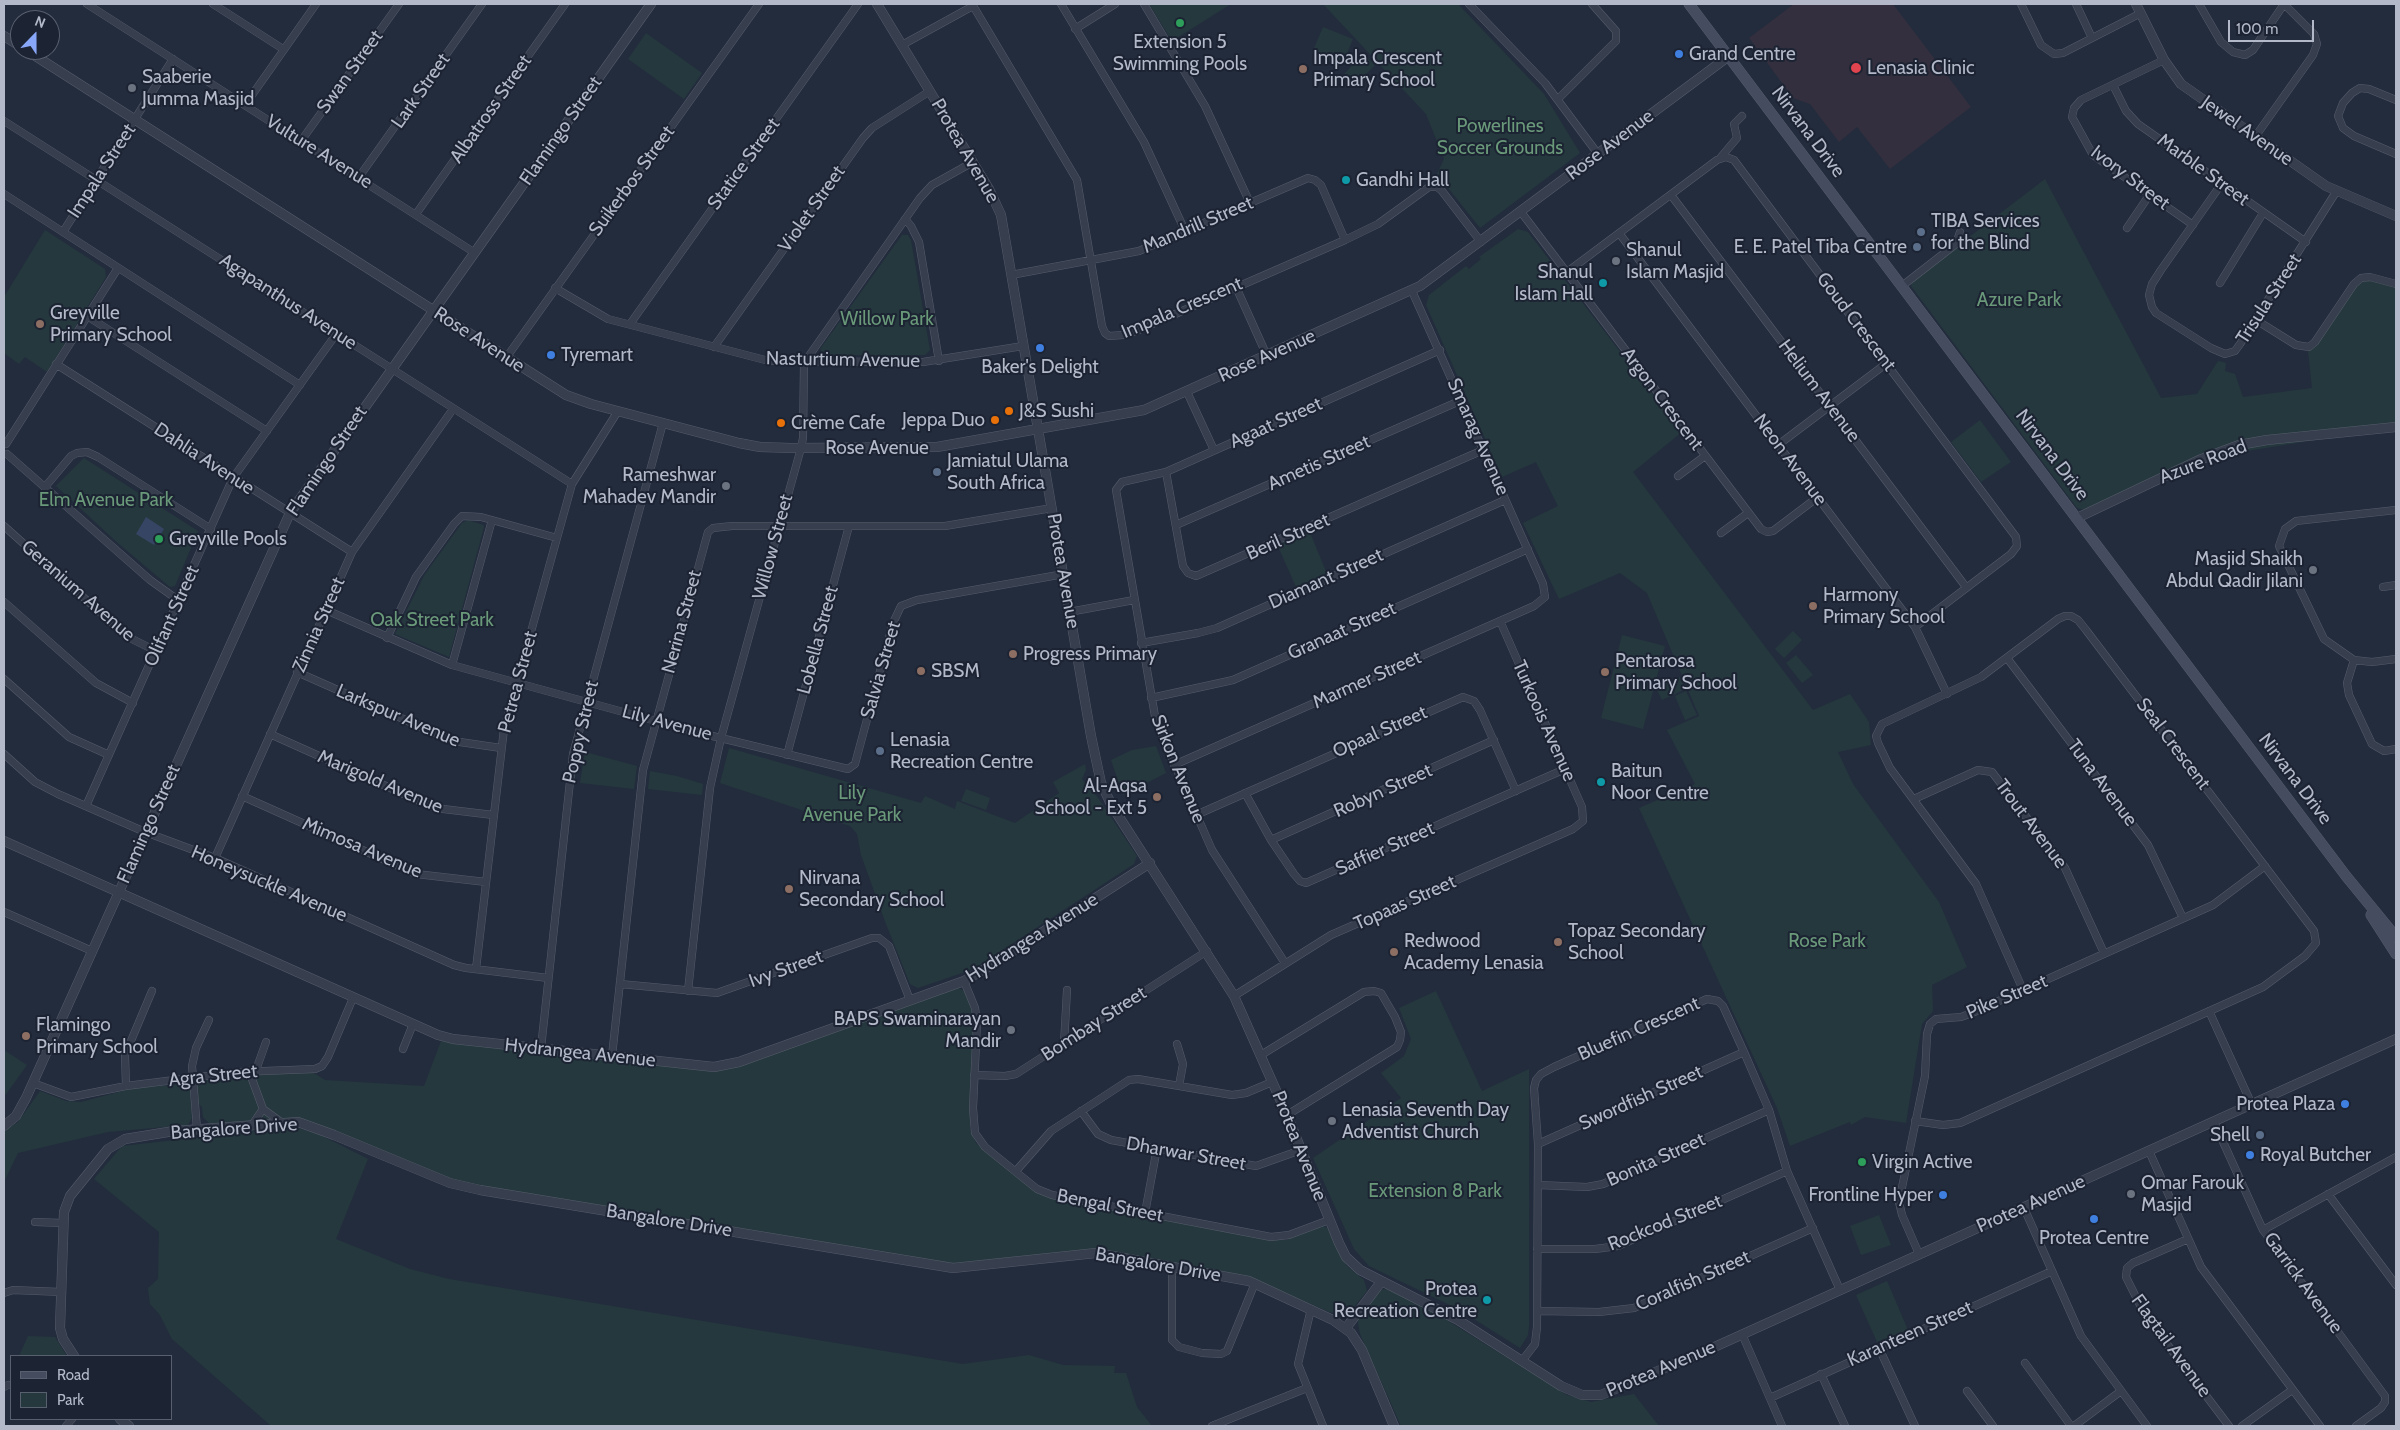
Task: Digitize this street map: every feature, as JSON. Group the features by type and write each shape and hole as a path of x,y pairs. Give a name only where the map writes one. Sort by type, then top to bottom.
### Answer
{"main road":[{"name":"Nirvana Drive","path":"1689,4 2346,876 2396,937"},
{"name":"Nirvana Drive","path":"2346,876 2396,954"}],"street":[{"name":"Vulture Avenue","path":"87,4 475,253"},
{"path":"213,4 283,49"},
{"path":"245,105 316,4"},
{"name":"Swan Street","path":"301,140 399,4"},
{"name":"Lark Street","path":"359,177 482,4"},
{"name":"Albatross Street","path":"416,214 565,4"},
{"name":"Flamingo Street","path":"4,1126 18,1112 33,1083 290,513 651,4"},
{"name":"Suikerbos Street","path":"506,358 758,4"},
{"name":"Statice Street","path":"630,324 858,4"},
{"name":"Protea Avenue","path":"877,4 999,210 1099,777 1106,795 1234,996 1287,1115 1339,1243 1351,1263 1365,1274 1452,1316 1574,1392 1588,1396 1601,1395 2024,1208 2396,1039"},
{"path":"1061,4 1144,142 1186,233"},
{"path":"1076,29 1115,4"},
{"path":"1144,4 1205,106 1250,203"},
{"path":"1469,4 1535,71 1598,154"},
{"path":"1558,99 1616,41 1616,31 1592,4"},
{"path":"2021,4 2041,45 2049,53 2063,53 2141,13"},
{"path":"2076,4 2092,38"},
{"name":"Jewel Avenue","path":"2136,4 2164,60 2181,84 2336,192 2396,216"},
{"path":"2200,4 2221,42 2233,52 2245,55 2253,50 2284,4 2314,34 2317,44 2313,55 2255,137"},
{"path":"902,45 972,5"},
{"name":"Impala Crescent","path":"972,5 1073,172 1080,190 1103,330 1107,335 1112,336 1134,332 1345,240 1378,224 1425,189 1432,186 1442,191 1481,242"},
{"name":"Rose Avenue","path":"42,60 566,395 662,423 754,446 926,448 1134,413 1187,392 1412,291 1481,242 1729,56"},
{"name":"Impala Street","path":"63,232 173,60"},
{"name":"Ivory Street","path":"2164,60 2081,100 2074,108 2072,117 2093,155 2193,225"},
{"name":"Marble Street","path":"2113,85 2126,111 2138,124 2306,242"},
{"path":"2396,100 2369,89 2360,88 2352,93 2343,103 2338,116 2342,128 2354,136 2396,154"},
{"name":"Violet Street","path":"714,347 863,138 872,128 930,91"},
{"path":"1567,272 1721,158 1737,138 1734,124 1742,116"},
{"name":"Agapanthus Avenue","path":"4,121 572,484"},
{"name":"Goud Crescent","path":"1721,158 1734,160 2018,540 2018,546 2011,554 1915,626"},
{"path":"804,363 905,219 932,185 972,162"},
{"name":"Mandrill Street","path":"1011,275 1139,251 1186,233 1304,180 1315,180 1324,190 1345,240"},
{"name":"Trisula Street","path":"2222,183 2152,284 2149,295 2152,307 2156,313 2203,343 2225,354 2235,351 2336,192"},
{"path":"4,194 300,385"},
{"path":"2127,228 2150,194"},
{"name":"Helium Avenue","path":"1671,195 1966,587"},
{"name":"Argon Crescent","path":"1521,212 1761,529 1770,532 1818,497"},
{"path":"2220,282 2263,213"},
{"path":"905,219 919,242 939,361"},
{"path":"1902,286 1956,244 1960,232"},
{"name":"Neon Avenue","path":"1619,234 1915,626 1947,694"},
{"path":"118,268 5,444 9,448 5,455 46,487 150,580 178,600"},
{"path":"2256,320 2296,346 2309,346 2315,342 2354,284 2361,278 2370,277 2396,284"},
{"path":"1236,286 1267,356"},
{"name":"Nasturtium Avenue","path":"555,288 602,317 762,360 804,363 939,361 1023,346"},
{"name":"Smarag Avenue","path":"1412,291 1544,584"},
{"path":"87,316 267,431"},
{"name":"Olifant Street","path":"86,806 233,478 337,333"},
{"name":"Agaat Street","path":"1115,494 1122,482 1166,472 1440,350"},
{"name":"Willow Street","path":"688,991 708,800 721,738 801,448 803,438 804,363"},
{"path":"1778,444 1887,363"},
{"name":"Dahlia Avenue","path":"56,364 352,552"},
{"path":"1187,392 1214,450"},
{"name":"Ametis Street","path":"1176,526 1462,400"},
{"name":"Zinnia Street","path":"215,858 352,552 453,409"},
{"name":"Petrea Street","path":"476,969 501,748 572,484 618,411"},
{"name":"Poppy Street","path":"541,1048 572,760 662,423"},
{"name":"Azure Road","path":"2077,518 2199,460 2239,445 2267,440 2396,427"},
{"name":"Beril Street","path":"1166,472 1184,569 1193,576 1200,575 1483,450"},
{"path":"46,487 71,456 87,452 98,457 211,529"},
{"path":"1678,476 1705,456"},
{"name":"Sirkon Avenue","path":"1115,494 1156,722 1196,815 1219,861 1285,963"},
{"name":"Diamant Street","path":"1141,643 1217,628 1505,500"},
{"name":"Nerina Street","path":"612,1056 642,776 655,720 708,532 717,527 945,526 1052,508"},
{"path":"2396,510 2296,521 2285,528 2280,539 2280,550 2321,635 2330,645 2354,660 2372,662 2396,659"},
{"path":"1721,534 1748,513"},
{"path":"387,638 416,577 454,524 465,515 492,520 557,538"},
{"path":"452,665 492,520"},
{"name":"Geranium Avenue","path":"4,526 121,631 156,651"},
{"name":"Lobella Street","path":"787,755 849,526"},
{"name":"Granaat Street","path":"1151,698 1232,680 1528,548"},
{"name":"Salvia Street","path":"841,768 850,769 855,764 893,623 902,606 917,600 1064,574"},
{"name":"Marmer Street","path":"1174,765 1541,602 1545,594 1544,584"},
{"path":"2383,587 2396,585"},
{"path":"1069,612 1134,600"},
{"path":"4,602 96,683 132,703"},
{"name":"Lily Avenue","path":"326,610 452,665 721,738 841,768"},
{"name":"Seal Crescent","path":"1915,1121 1943,1125 1960,1123 2271,982 2312,951 2316,943 2314,932 2265,866 2078,620 2071,616 2061,617 1981,676 1947,694 1890,719 1882,724 1878,730 1878,743 1886,762 1976,884 2023,990"},
{"name":"Turkoois Avenue","path":"1500,621 1584,812 1583,821"},
{"name":"Tuna Avenue","path":"2006,658 2148,845 2183,918"},
{"path":"2354,660 2347,683 2348,695 2372,744 2384,751 2396,749"},
{"name":"Larkspur Avenue","path":"298,672 453,741 501,748"},
{"path":"4,678 70,737 109,755"},
{"name":"Opaal Street","path":"1196,815 1461,697 1471,699 1476,704 1516,791"},
{"name":"Marigold Avenue","path":"270,734 435,808 493,815"},
{"name":"Robyn Street","path":"1271,840 1494,740"},
{"name":"Honeysuckle Avenue","path":"4,754 40,785 145,832 215,858 454,965 548,978"},
{"name":"Saffier Street","path":"1245,793 1271,840 1296,878 1304,883 1309,883 1565,769"},
{"name":"Trout Avenue","path":"1914,799 1978,770 1992,772 2065,868 2104,953"},
{"name":"Mimosa Avenue","path":"242,796 416,874 486,882"},
{"name":"Topaas Street","path":"1234,996 1331,936 1573,829 1583,821"},
{"name":"Hydrangea Avenue","path":"4,841 445,1038 708,1066 729,1065 964,981 997,962 1150,863"},
{"name":"Pike Street","path":"1919,1254 1899,1207 1925,1076 1927,1034 1930,1024 1936,1018 1961,1017 1972,1013 2183,918 2223,899 2265,866"},
{"path":"4,912 92,951"},
{"name":"Ivy Street","path":"620,984 711,993 723,992 855,944 879,938 889,946 910,1000"},
{"name":"Bombay Street","path":"974,1075 1005,1076 1016,1074 1207,951"},
{"name":"Bengal Street","path":"964,981 976,1013 973,1122 976,1138 1047,1194 1278,1237 1289,1236 1329,1220"},
{"path":"1064,1044 1067,990"},
{"path":"126,1086 125,1054 152,991"},
{"path":"1261,1055 1364,992 1374,991 1381,993 1395,1016 1401,1032 1397,1047 1287,1115"},
{"name":"Agra Street","path":"33,1083 71,1097 126,1086 253,1071 310,1070 322,1066 328,1057 353,998"},
{"name":"Bluefin Crescent","path":"1522,1361 1534,1344 1538,1311 1538,1144 1535,1083 1541,1074 1572,1059 1711,999 1718,1001 1723,1006 1744,1052 1769,1110 1787,1171 1840,1290"},
{"path":"2209,1011 2252,1105"},
{"path":"197,1129 193,1078 194,1054 209,1020"},
{"path":"402,1049 413,1024"},
{"path":"266,1042 253,1071 263,1109 281,1122"},
{"path":"1178,1044 1182,1064 1179,1086"},
{"name":"Protea Avenue","path":"2352,1060 2396,1044"},
{"name":"Swordfish Street","path":"1538,1144 1744,1052"},
{"path":"1016,1171 1050,1130 1134,1079 1238,1095 1272,1082"},
{"path":"252,1125 263,1109"},
{"name":"Bonita Street","path":"1538,1185 1587,1186 1602,1184 1769,1110"},
{"name":"Dharwar Street","path":"1081,1111 1098,1134 1105,1138 1256,1166 1301,1150"},
{"name":"Bangalore Drive","path":"73,1355 61,1332 63,1223 65,1208 70,1196 108,1149 115,1143 132,1138 197,1129 281,1122 305,1123 443,1180 467,1188 963,1268 1091,1253 1172,1266 1255,1283 1311,1309 1346,1328 1362,1350 1394,1426"},
{"name":"Garrick Avenue","path":"2214,1122 2263,1230 2386,1396 2384,1405 2356,1426"},
{"path":"1144,1213 1157,1148"},
{"path":"2149,1151 2203,1271 2320,1426"},
{"path":"2263,1230 2396,1159"},
{"name":"Rockcod Street","path":"1537,1249 1601,1249 1618,1246 1787,1171"},
{"path":"2328,1194 2396,1285"},
{"path":"2024,1208 2050,1272 2084,1341 2147,1426"},
{"path":"35,1222 63,1223"},
{"name":"Coralfish Street","path":"1538,1311 1599,1312 1634,1308 1813,1228"},
{"name":"Flagtail Avenue","path":"2188,1239 2133,1263 2127,1268 2126,1277 2145,1315 2229,1426"},
{"path":"1172,1266 1172,1340 1179,1347 1202,1353 1221,1354 1227,1351 1255,1283"},
{"name":"Karanteen Street","path":"1770,1398 2050,1272"},
{"path":"1346,1328 1381,1282"},
{"path":"4,1293 13,1290 61,1292"},
{"path":"1311,1309 1298,1361 1322,1426"},
{"path":"1742,1334 1782,1426"},
{"path":"1879,1348 1915,1426"},
{"path":"2025,1363 2073,1426 2121,1391"},
{"path":"1821,1374 1845,1426"},
{"path":"1212,1426 1307,1388"},
{"path":"2242,1426 2292,1390"},
{"path":"1967,1391 1993,1426"}],"shaded area":[{"name":"Lenasia Clinic","path":"1794,4 1893,4 1971,107 1890,169 1857,127 1839,142 1810,104 1793,98 1749,38"}],"green space":[{"name":"Extension 5 Swimming Pools","path":"1149,4 1231,4 1172,41"},
{"name":"Powerlines Soccer Grounds","path":"1323,4 1458,4 1544,94 1580,153 1480,228 1437,174 1444,159 1426,114"},
{"path":"1323,27 1353,39 1342,66 1312,53"},
{"path":"646,33 702,73 684,99 628,59"},
{"path":"1363,54 1375,65 1355,85 1344,74"},
{"name":"Azure Park","path":"2045,179 2161,398 2197,394 2218,361 2226,363 2225,371 2235,374 2243,397 2312,388 2308,351 2316,345 2358,283 2361,280 2371,279 2396,287 2396,427 2191,460 2085,510 2077,508 1911,286 1913,280"},
{"name":"Rose Park","path":"1518,229 1528,232 1682,432 1633,472 1813,710 1850,694 1869,722 1871,745 1838,752 1853,784 1939,902 1967,967 1932,985 1933,1011 1922,1024 1906,1123 1865,1117 1851,1125 1850,1122 1790,1146 1777,1108 1639,808 1695,784 1667,730 1699,716 1647,593 1620,573 1559,599 1523,523 1558,506 1536,462 1502,477 1426,305 1429,295 1466,266 1469,269 1481,259 1479,257"},
{"name":"Greyville Primary School","path":"45,230 105,269 106,277 47,372 25,357 19,364 4,353 4,297"},
{"name":"Willow Park","path":"902,235 908,235 911,240 930,350 925,355 824,355 820,349"},
{"path":"1980,420 2011,462 1981,482 1951,442"},
{"name":"Elm Avenue Park","path":"84,458 198,531 175,586 170,587 119,544 56,486"},
{"name":"Oak Street Park","path":"468,520 484,527 449,657 395,634 425,574 462,523"},
{"path":"1309,530 1327,574 1296,587 1277,544"},
{"path":"1793,631 1802,640 1784,658 1775,649"},
{"path":"1622,635 1665,646 1643,729 1601,718"},
{"path":"1796,655 1813,675 1802,683 1786,663"},
{"path":"1680,677 1686,689 1662,700 1656,688"},
{"path":"1686,691 1697,715 1685,720 1675,696"},
{"path":"1156,746 1166,773 1123,795 1111,760 1132,750"},
{"name":"Lily Avenue Park","path":"729,748 921,803 925,796 955,809 957,801 1015,823 1059,793 1053,782 1085,764 1086,770 1082,779 1099,799 1137,856 1134,864 981,964 965,972 918,988 910,984 886,924 861,855 857,834 850,826 720,783"},
{"path":"585,752 637,766 634,789 580,783"},
{"path":"650,771 677,776 703,784 702,795 648,789"},
{"path":"966,789 990,798 986,810 961,801"},
{"path":"956,987 965,991 974,1017 970,1128 973,1136 976,1143 1039,1193 1047,1197 1273,1240 1286,1240 1324,1226 1330,1230 1346,1265 1364,1280 1367,1291 1349,1313 1345,1315 1329,1312 1251,1278 1097,1249 963,1265 947,1264 459,1183 306,1120 210,1124 203,1117 202,1107 199,1104 197,1086 204,1079 269,1072 314,1073 325,1080 424,1086 441,1041 657,1064 727,1069"},
{"name":"Extension 8 Park","path":"1436,991 1482,1091 1529,1069 1529,1326 1528,1335 1520,1348 1458,1309 1369,1266 1354,1249 1313,1158 1401,1098 1381,1073 1404,1056 1411,1039 1399,1008"},
{"path":"4,1050 27,1065 4,1097"},
{"path":"184,1084 190,1090 192,1118 188,1125 108,1132 18,1153 4,1182 4,1131 18,1122 40,1091 66,1101 81,1102 134,1088"},
{"path":"283,1128 298,1128 318,1134 368,1159 336,1239 410,1269 449,1279 963,1364 1029,1355 1063,1365 1115,1366 1114,1373 1126,1373 1137,1407 1152,1426 271,1426 172,1339 160,1315 150,1304 148,1288 158,1279 159,1232 94,1179 122,1146"},
{"path":"1879,1215 1891,1245 1861,1255 1850,1226"},
{"path":"1887,1281 1908,1330 1877,1342 1856,1295"},
{"path":"1380,1290 1391,1290 1437,1314 1567,1395 1591,1402 1634,1394 1659,1426 1401,1426 1360,1334 1358,1323 1359,1317"},
{"path":"28,1336 55,1337 66,1355 19,1355"}],"water":[{"path":"146,517 164,529 154,545 136,534"}],"place":[{"name":"Extension 5 Swimming Pools","path":"1180,23"},
{"name":"Grand Centre","path":"1679,54"},
{"name":"Lenasia Clinic","path":"1856,68"},
{"name":"Impala Crescent Primary School","path":"1303,69"},
{"name":"Saaberie Jumma Masjid","path":"132,88"},
{"name":"Gandhi Hall","path":"1346,180"},
{"name":"TIBA Services for the Blind","path":"1921,232"},
{"name":"E. E. Patel Tiba Centre","path":"1917,247"},
{"name":"Shanul Islam Masjid","path":"1616,261"},
{"name":"Shanul Islam Hall","path":"1603,283"},
{"name":"Greyville Primary School","path":"40,324"},
{"name":"Baker's Delight","path":"1040,348"},
{"name":"Tyremart","path":"551,355"},
{"name":"J&S Sushi","path":"1009,411"},
{"name":"Jeppa Duo","path":"995,420"},
{"name":"Crème Cafe","path":"781,423"},
{"name":"Jamiatul Ulama South Africa","path":"937,472"},
{"name":"Rameshwar Mahadev Mandir","path":"726,486"},
{"name":"Greyville Pools","path":"159,539"},
{"name":"Masjid Shaikh Abdul Qadir Jilani","path":"2313,570"},
{"name":"Harmony Primary School","path":"1813,606"},
{"name":"Progress Primary","path":"1013,654"},
{"name":"SBSM","path":"921,671"},
{"name":"Pentarosa Primary School","path":"1605,672"},
{"name":"Lenasia Recreation Centre","path":"880,751"},
{"name":"Baitun Noor Centre","path":"1601,782"},
{"name":"Al-Aqsa School - Ext 5","path":"1157,797"},
{"name":"Nirvana Secondary School","path":"789,889"},
{"name":"Topaz Secondary School","path":"1558,942"},
{"name":"Redwood Academy Lenasia","path":"1394,952"},
{"name":"BAPS Swaminarayan Mandir","path":"1011,1030"},
{"name":"Flamingo Primary School","path":"26,1036"},
{"name":"Protea Plaza","path":"2345,1104"},
{"name":"Lenasia Seventh Day Adventist Church","path":"1332,1121"},
{"name":"Shell","path":"2260,1135"},
{"name":"Royal Butcher","path":"2250,1155"},
{"name":"Virgin Active","path":"1862,1162"},
{"name":"Omar Farouk Masjid","path":"2131,1194"},
{"name":"Frontline Hyper","path":"1943,1195"},
{"name":"Protea Centre","path":"2094,1219"},
{"name":"Protea Recreation Centre","path":"1487,1300"}]}
